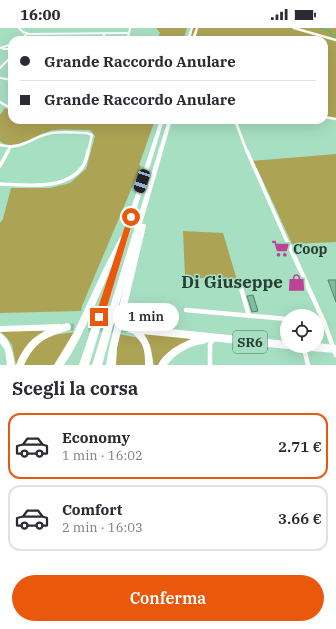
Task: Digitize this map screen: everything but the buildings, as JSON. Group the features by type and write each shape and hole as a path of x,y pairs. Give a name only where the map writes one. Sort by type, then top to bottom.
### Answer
{"highway":[{"path":"84,365 161,124"},
{"path":"97,365 169,124"},
{"path":"111,365 118,326 143,228 142,216"},
{"path":"59,365 74,340 111,258 128,229"}],"main road":[{"path":"0,329 67,327"},
{"path":"20,365 29,348 38,338 44,334 67,327"},
{"path":"131,329 213,338"},
{"path":"131,329 141,335 144,340 148,352 149,365"},
{"path":"0,337 8,349 11,365"},
{"path":"162,365 169,356 181,347 213,338"},
{"name":"SR6","path":"213,338 280,344"},
{"path":"324,349 336,351"}],"street":[{"path":"25,36 27,33 128,33 130,28"},
{"path":"294,28 322,36"},
{"path":"0,68 7,61"},
{"path":"237,124 252,165 318,309"},
{"path":"0,145 10,147 24,145 51,133 87,133 92,135 84,165 66,179 52,184 0,184"},
{"path":"0,166 10,147"},
{"path":"241,288 249,316"},
{"path":"186,310 280,318"},
{"path":"324,322 336,351"},
{"path":"210,365 210,345 213,338"},
{"path":"305,353 308,365"}],"shaded area":[{"path":"156,28 187,28 184,36 159,36 160,33"},
{"path":"192,28 336,28 336,119 328,118 328,36 189,36"},
{"path":"5,108 8,109 8,124 154,124 139,165 141,166 81,311 0,313 0,223 3,219 11,188 50,188 70,183 86,169 95,136 90,130 55,130 49,131 27,141 12,145 5,144 0,141 0,115"},
{"path":"336,154 336,242 292,244 257,168 254,168 251,161"},
{"path":"183,231 223,233 237,280 185,277"},
{"path":"0,331 44,331 29,343 16,365 12,345"},
{"path":"75,332 69,344 54,365 23,365 27,355 46,336"},
{"path":"143,333 192,338 171,350 158,365 154,365 150,345"},
{"path":"118,334 139,338 145,346 147,365 113,365"}],"waterway":[{"path":"319,28 330,31 332,36 336,38"}],"tunnel":[{"path":"67,327 131,329"}],"place":[{"name":"Coop","path":"280,249"},
{"name":"Di Giuseppe","path":"296,282"}],"route":[{"path":"99,317 131,217"}]}
